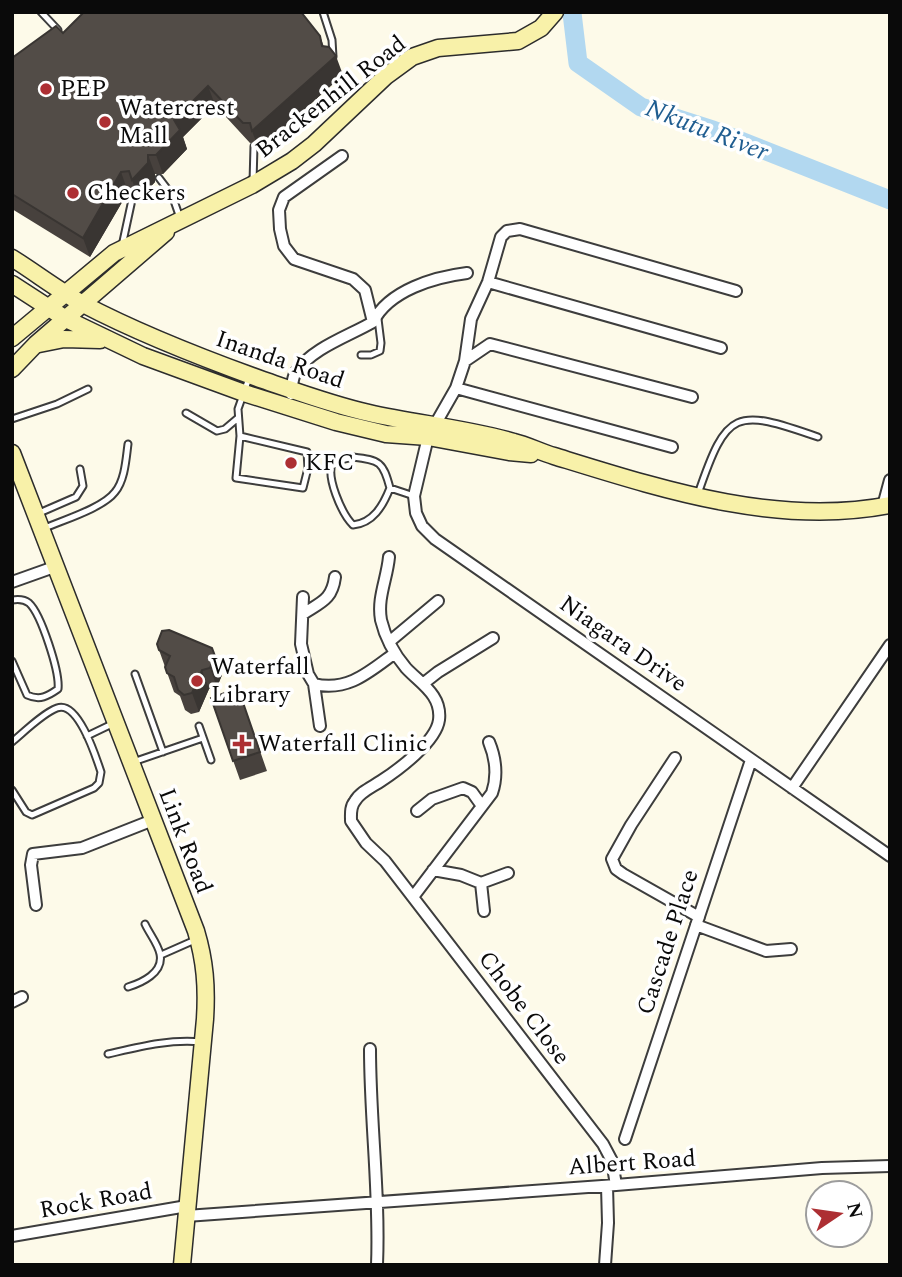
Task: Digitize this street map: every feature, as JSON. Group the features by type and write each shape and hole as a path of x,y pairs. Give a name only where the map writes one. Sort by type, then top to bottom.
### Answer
{"street":[{"name":"Brackenhill Road","path":"65,292 121,249 253,185 314,144 386,76 412,57 438,48 519,41 541,28 555,12"},
{"path":"342,156 284,197 279,210 280,229 284,246 294,259 353,279 365,290 375,317"},
{"name":"Brackenhill Road","path":"82,303 179,223"},
{"path":"414,496 431,431 456,388 465,361 471,319 488,282 501,236 507,231 520,229 736,291"},
{"name":"Inanda Road","path":"12,258 82,303 170,344 292,390 431,431"},
{"path":"288,407 293,378 309,359 375,317 407,291 425,282 467,273"},
{"path":"488,282 721,348"},
{"name":"Inanda Road","path":"12,284 66,319 178,370 373,432 431,431 516,442 551,455 697,497 752,507 841,511 886,506"},
{"path":"12,338 65,292"},
{"path":"12,369 82,303"},
{"path":"36,344 75,338 113,341"},
{"path":"465,361 490,344 692,397"},
{"path":"456,388 672,447"},
{"name":"Link Road","path":"12,453 198,939 205,967 207,987 203,1042 182,1265"},
{"path":"886,506 890,480"},
{"name":"Niagara Drive","path":"414,496 416,513 422,526 435,539 890,856"},
{"name":"Chobe Close","path":"389,557 380,599 382,623 395,653 433,694 439,707 439,721 435,733 392,774 358,796 351,811 351,821 355,830 385,861 603,1144 612,1161 605,1265"},
{"path":"12,582 57,566"},
{"path":"303,614 333,592 335,577"},
{"path":"303,597 301,644 303,659 314,684 320,726"},
{"path":"389,642 438,601"},
{"path":"424,683 493,638"},
{"path":"792,788 890,645"},
{"path":"314,684 335,687 346,685 358,680 395,653"},
{"path":"412,897 492,793 496,775 495,756 489,741"},
{"path":"675,758 612,859 616,869 698,921 766,951 791,949"},
{"name":"Cascade Place","path":"625,1139 751,760"},
{"path":"417,811 432,799 463,788 472,792 482,806"},
{"path":"36,905 31,865 33,854 82,849 153,820"},
{"path":"433,870 461,875 481,883 508,873"},
{"path":"481,883 484,911"},
{"path":"370,1049 377,1265"},
{"name":"Albert Road","path":"187,1211 377,1203 809,1169 890,1166"},
{"name":"Rock Road","path":"12,1236 187,1211"}],"lane":[{"path":"41,12 63,35"},
{"path":"323,12 332,40 333,62"},
{"path":"253,185 255,148"},
{"path":"159,178 172,195 179,223"},
{"path":"121,249 133,195"},
{"path":"360,355 376,354 381,348 375,317"},
{"path":"240,436 307,452 308,468 303,488 236,478 240,436 238,408 250,375"},
{"path":"12,419 57,404 88,389"},
{"path":"186,413 217,431 225,429 238,418"},
{"path":"697,497 718,440 728,428 738,422 763,419 818,437"},
{"path":"39,522 96,505 116,492 121,482 128,444"},
{"path":"354,457 376,460 383,467 390,488 373,516 353,525 335,491 330,467 333,462 354,457"},
{"path":"39,522 76,497 83,486 80,469"},
{"path":"390,488 414,496"},
{"path":"12,600 23,600 30,604 56,663 58,688 45,697 27,695 12,660"},
{"path":"135,674 163,752"},
{"path":"12,742 49,712 63,706 75,715 87,736 101,772 99,783 94,788 32,815 26,812 12,790"},
{"path":"87,736 116,722"},
{"path":"199,726 211,760"},
{"path":"131,763 203,738"},
{"path":"145,924 161,955"},
{"path":"128,987 154,973 161,955 198,939"},
{"path":"108,1054 165,1042 203,1042"}],"building":[{"name":"Watercrest Mall","path":"84,12 301,12 320,36 322,46 329,47 336,56 252,131 250,123 243,123 208,86 174,120 180,130 156,155 148,155 148,163 132,180 129,171 121,172 83,238 12,194 12,58 56,26 63,33"},
{"path":"169,630 212,648 215,656 210,668 202,670 192,693 184,695 178,690 174,677 167,673 165,667 170,656 159,650 157,644 162,631"},
{"name":"Waterfall Clinic","path":"238,688 260,752 233,761 211,698"}],"waterway":[{"name":"Nkutu River","path":"572,13 578,63 641,107 713,130 890,200"}],"place":[{"name":"PEP","path":"46,89"},
{"name":"Watercrest Mall","path":"105,122"},
{"name":"Checkers","path":"73,193"},
{"name":"KFC","path":"291,463"},
{"name":"Waterfall Library","path":"197,681"},
{"name":"Waterfall Clinic","path":"242,744"}]}
